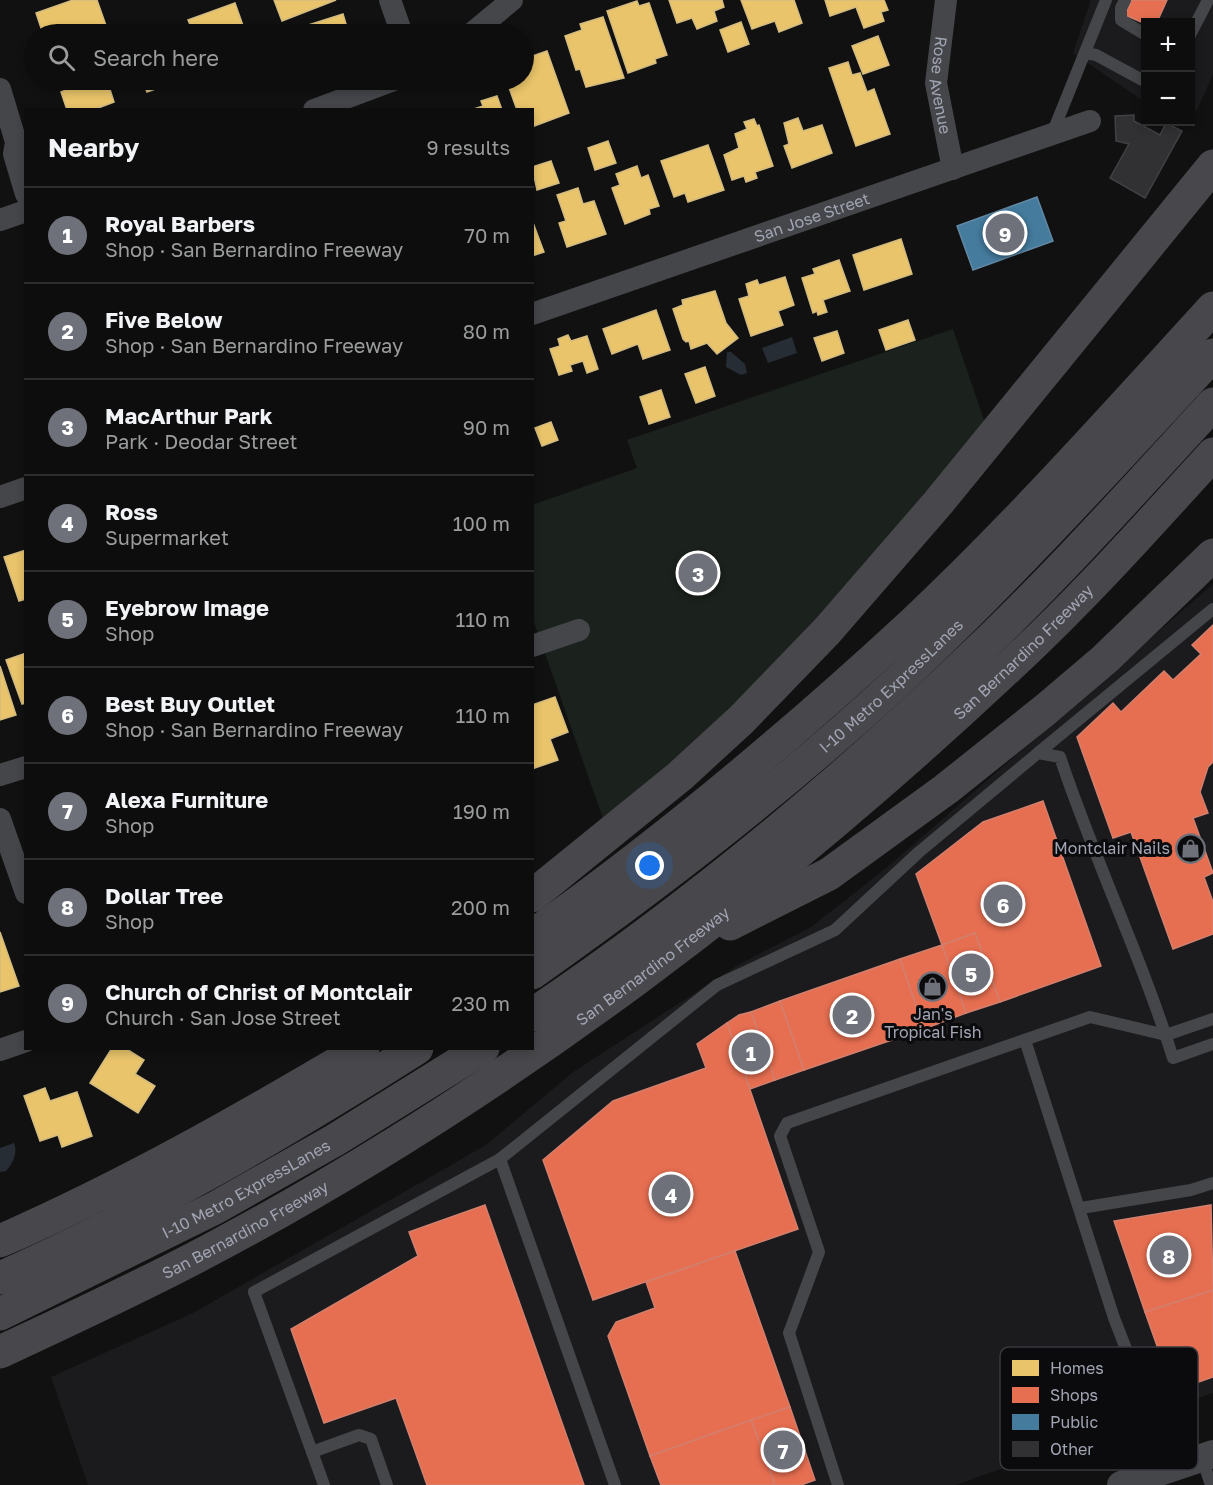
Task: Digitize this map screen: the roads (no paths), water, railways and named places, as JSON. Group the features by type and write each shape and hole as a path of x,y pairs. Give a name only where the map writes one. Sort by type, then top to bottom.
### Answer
{"highway":[{"path":"534,894 680,777 741,720 827,631 997,432 1213,166"},
{"path":"534,934 699,810 813,713 915,620 1118,412 1213,308"},
{"name":"I-10 Metro ExpressLanes","path":"534,972 697,851 894,685 990,591 1213,355"},
{"name":"I-10 Metro ExpressLanes","path":"534,1014 773,834 877,745 975,654 1061,567 1213,404"},
{"name":"San Bernardino Freeway","path":"0,1352 113,1300 210,1250 339,1176 559,1036 672,953 831,825 932,738 1032,645 1213,454"},
{"path":"672,953 829,874 946,789 1037,717 1105,659 1213,555"},
{"path":"0,1241 118,1186 258,1110 360,1050"},
{"name":"I-10 Metro ExpressLanes","path":"0,1278 166,1196 273,1137 414,1050"},
{"name":"I-10 Metro ExpressLanes","path":"0,1314 216,1208 335,1140 480,1050"}],"street":[{"path":"390,0 398,24"},
{"path":"483,24 512,0"},
{"name":"Rose Avenue","path":"946,0 936,83 953,169"},
{"path":"0,89 16,142 14,154 24,187"},
{"path":"319,108 367,90"},
{"name":"San Jose Street","path":"534,313 1090,121"},
{"path":"0,220 24,212"},
{"path":"0,497 24,489"},
{"path":"534,645 579,630"},
{"path":"0,775 24,767"},
{"path":"0,819 24,887"},
{"path":"0,1050 24,1042"},
{"path":"1121,1485 1164,1470"}],"lane":[{"path":"1052,134 1106,0"},
{"path":"1125,0 1121,8 1121,20 1141,32"},
{"path":"1195,27 1208,0"},
{"path":"1084,53 1096,56 1141,79"},
{"path":"324,1485 254,1292 500,1159 717,986 835,930 919,852 1213,609"},
{"path":"1038,753 1060,757 1078,811 1173,1058 1213,1044"},
{"path":"838,1485 789,1333 819,1252 780,1136 787,1123 1090,1017 1166,1035 1213,1019"},
{"path":"1025,1040 1125,1347"},
{"path":"500,1159 615,1485"},
{"path":"1081,1208 1191,1190 1213,1182"},
{"path":"312,1452 359,1436 371,1439 387,1485"},
{"path":"1208,1456 1211,1485"}],"place":[{"name":"Church of Christ of Montclair","path":"1005,233"},
{"name":"MacArthur Park","path":"698,573"},
{"name":"Montclair Nails","path":"1191,848"},
{"name":"Best Buy Outlet","path":"1003,904"},
{"name":"Eyebrow Image","path":"971,973"},
{"name":"Jan's Tropical Fish","path":"933,986"},
{"name":"Five Below","path":"852,1015"},
{"name":"Royal Barbers","path":"751,1052"},
{"name":"Ross","path":"671,1194"},
{"name":"Dollar Tree","path":"1169,1255"},
{"name":"Alexa Furniture","path":"783,1450"}]}
